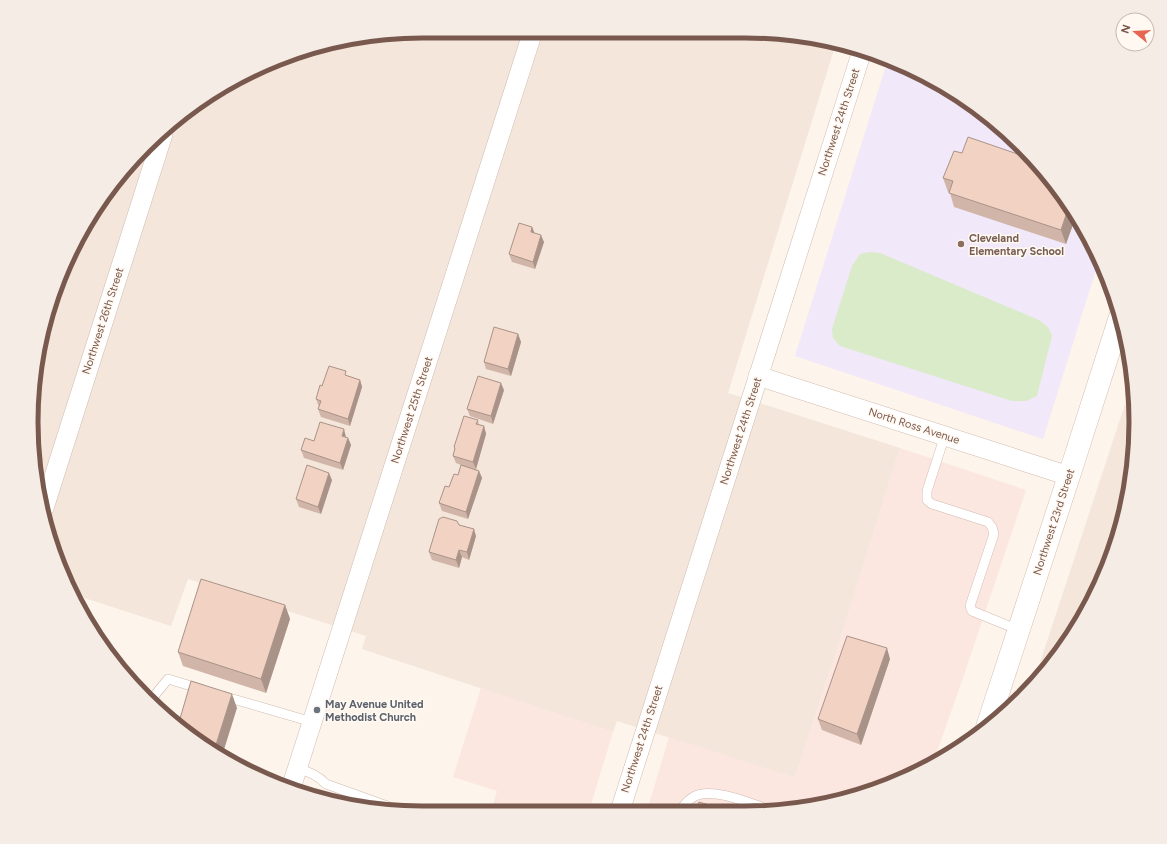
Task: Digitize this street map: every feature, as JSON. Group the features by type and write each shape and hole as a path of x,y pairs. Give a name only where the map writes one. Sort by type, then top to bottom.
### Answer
{"main road":[{"name":"Northwest 23rd Street","path":"990,718 1117,327"}],"street":[{"name":"Northwest 25th Street","path":"292,784 530,38"},
{"name":"Northwest 24th Street","path":"622,806 860,56"},
{"name":"Northwest 26th Street","path":"46,501 161,140"},
{"name":"North Ross Avenue","path":"758,376 1069,476"}],"lane":[{"path":"945,435 927,491 927,500 932,504 988,522 992,527 994,534 970,606 972,611 1019,630"},
{"path":"153,697 168,679 312,722"},
{"path":"297,768 314,774 321,778 326,784 381,804"},
{"path":"683,806 696,795 710,792 756,806"}],"shaded area":[{"path":"422,38 745,38 795,41 834,49 728,393 900,448 795,778 617,721 613,732 362,649 366,636 188,579 171,626 80,597 67,569 58,545 45,497 41,472 38,422 41,372 45,347 58,299 67,275 89,230 117,188 150,150 169,133 188,117 230,89 275,67 323,51 372,41"},
{"name":"Cleveland Elementary School","path":"886,65 937,89 979,117 1017,150 1050,188 1078,230 1097,268 1043,439 795,356"},
{"path":"1128,396 1129,422 1126,472 1122,497 1109,545 1100,569 1078,614 1050,656 1037,671"},
{"path":"900,448 1026,490 936,756 892,777 868,786 820,799 770,805 648,806 669,737 795,778"},
{"path":"481,688 613,732 591,806 493,806 497,791 453,777"}],"green space":[{"path":"869,252 880,253 1039,320 1048,327 1052,336 1037,396 1026,401 1012,401 840,346 833,338 832,329 852,266 860,254"}],"building":[{"path":"968,137 1022,156 1050,188 1067,213 1061,230 949,193 953,181 943,178 954,151 962,153"},
{"path":"519,223 532,227 531,232 541,235 533,262 509,254"},
{"path":"494,327 518,334 508,369 484,362"},
{"path":"329,366 346,371 345,375 360,380 348,419 318,409 321,401 316,399 320,385 322,386"},
{"path":"478,376 501,383 491,416 467,409"},
{"path":"464,416 478,420 476,424 484,426 473,462 453,456 454,447"},
{"path":"320,422 344,429 342,436 348,438 340,463 301,450 305,438 314,441"},
{"path":"307,465 329,473 318,507 296,499"},
{"path":"461,465 479,471 466,512 439,503 445,486 449,487 454,474 458,475"},
{"path":"443,517 457,521 459,525 474,529 467,552 459,550 456,560 429,552 439,519"},
{"path":"201,579 285,605 261,679 178,652"},
{"path":"847,636 887,648 857,734 818,719"},
{"path":"191,681 232,694 216,745 180,720"},
{"path":"699,802 712,806 698,806"}],"place":[{"name":"Cleveland Elementary School","path":"961,244"},
{"name":"May Avenue United Methodist Church","path":"317,710"}]}
